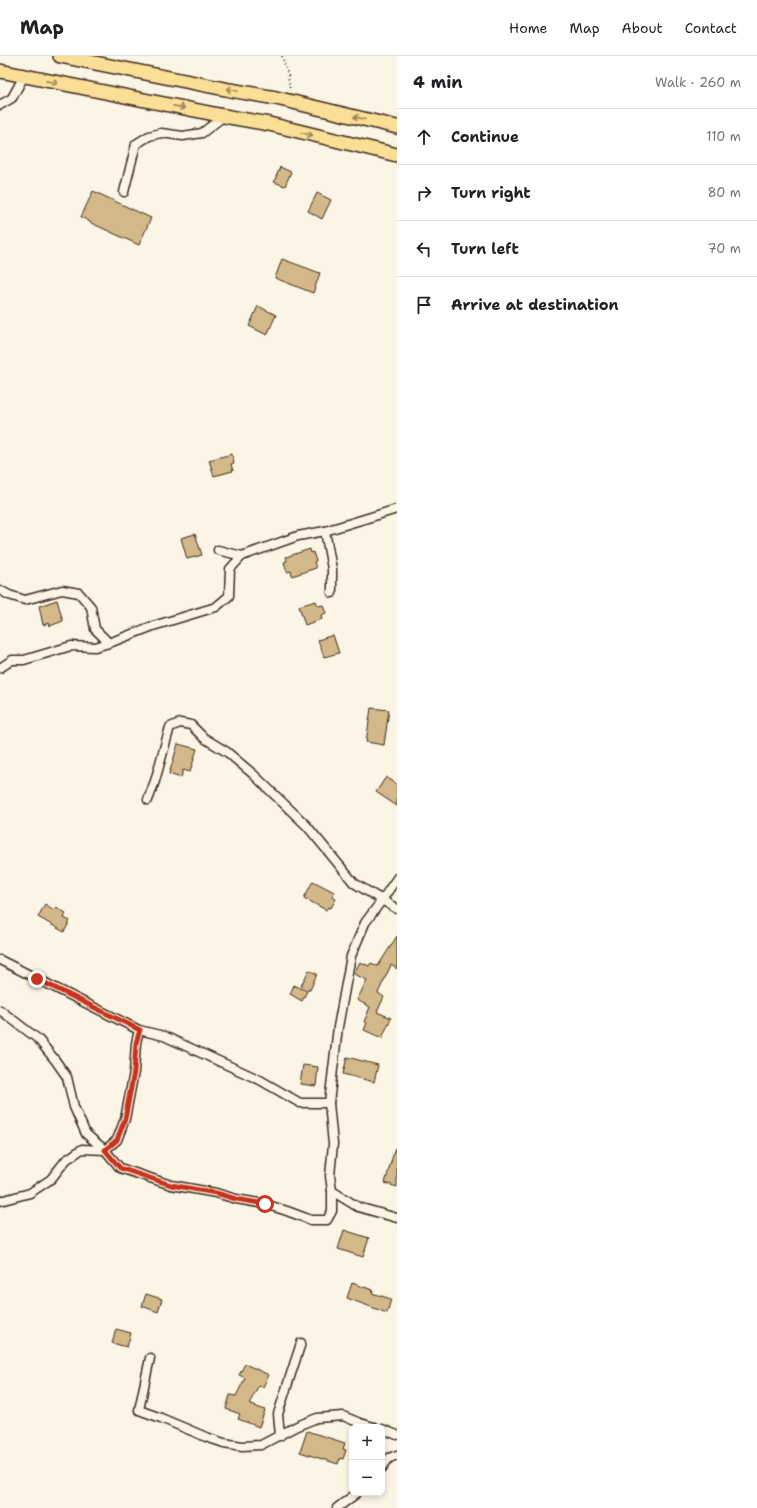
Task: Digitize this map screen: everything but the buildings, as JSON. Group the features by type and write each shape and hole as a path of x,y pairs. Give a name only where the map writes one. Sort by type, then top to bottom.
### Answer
{"main road":[{"path":"60,56 292,102 397,127"},
{"path":"0,71 268,124 397,155"}],"street":[{"path":"0,105 12,98 24,76"},
{"path":"124,192 136,144 150,136 161,133 183,136 202,133 224,116"},
{"path":"0,668 12,660 24,660 71,646 95,647 153,626 216,607 229,596 230,569 242,556 298,536 325,531 397,509"},
{"path":"325,531 332,568 332,593"},
{"path":"218,550 242,556"},
{"path":"0,590 9,595 25,600 62,590 79,593 91,607 96,630 109,643"},
{"path":"148,800 170,728 180,723 191,725 204,738 227,752 253,774 307,826 354,884 397,909"},
{"path":"0,1010 38,1039 55,1060 67,1077 74,1107 86,1134 105,1150 120,1168 171,1185 265,1204 311,1220 327,1220 332,1211 330,1176 333,1144 329,1103 338,1027 351,956 365,923 397,878"},
{"path":"0,960 140,1030 164,1036 260,1080 300,1103 329,1103"},
{"path":"0,1201 30,1193 51,1180 66,1160 82,1149 105,1150 117,1140 125,1119 134,1072 136,1043 140,1030"},
{"path":"332,1191 358,1207 397,1218"},
{"path":"280,1436 278,1414 301,1343"},
{"path":"150,1358 139,1410 206,1438 242,1446 261,1445 316,1418 343,1416 366,1424"},
{"path":"385,1430 397,1435"},
{"path":"385,1464 390,1458 397,1455"},
{"path":"337,1508 353,1496"}],"path":[{"path":"282,56 288,75 292,102"}],"route":[{"path":"37,979 140,1030 136,1043 134,1072 125,1119 117,1140 105,1150 120,1168 171,1185 265,1204"}]}
